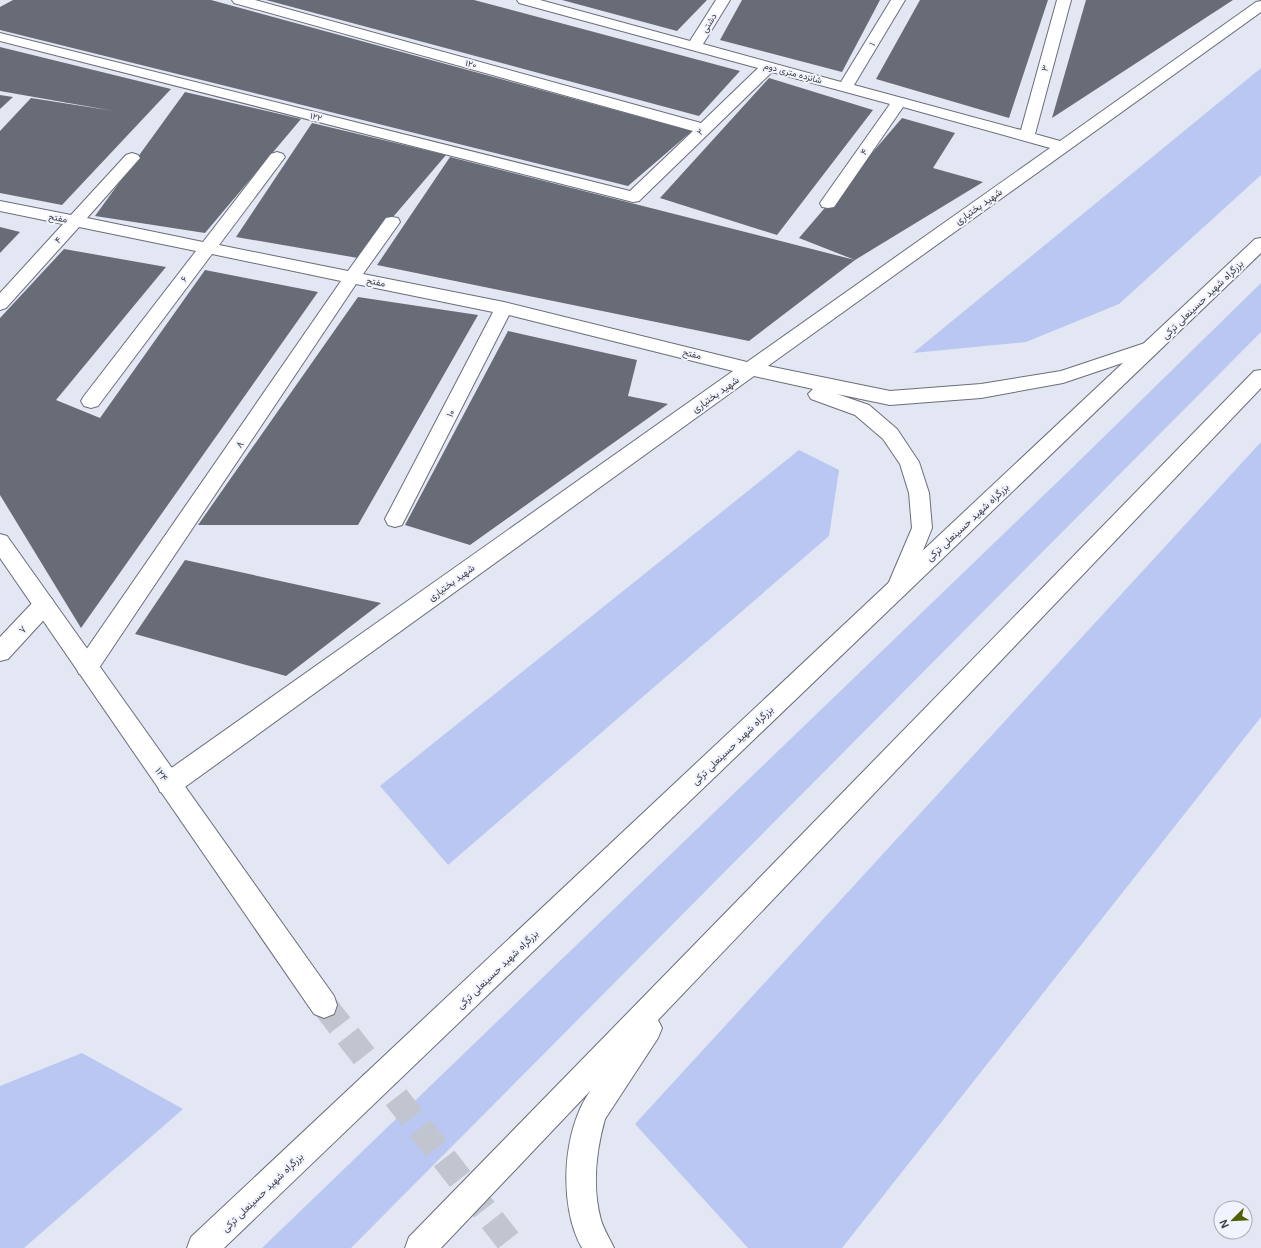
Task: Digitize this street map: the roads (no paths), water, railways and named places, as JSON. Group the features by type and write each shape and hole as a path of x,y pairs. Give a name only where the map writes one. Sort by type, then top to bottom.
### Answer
{"main road":[{"name":"۱۲۰","path":"239,0 704,128"},
{"name":"شانزده متری دوم","path":"524,0 1062,146"},
{"name":"دشتی","path":"694,46 723,0"},
{"name":"۱","path":"846,88 898,0"},
{"name":"۳","path":"1027,136 1064,0"},
{"name":"شهید بختیاری","path":"169,784 1261,5"},
{"name":"۱۲۲","path":"0,37 633,197"},
{"name":"۲","path":"633,197 768,67"},
{"name":"۴","path":"828,203 899,102"},
{"name":"۶","path":"91,401 277,157"},
{"name":"۴","path":"0,304 132,158"},
{"name":"مفتح","path":"0,206 504,308 750,369"},
{"name":"۸","path":"87,667 352,277 392,222"},
{"name":"بزرگراه شهید حسینعلی ترکی","path":"202,1248 1261,243"},
{"name":"۱۰","path":"395,519 504,308"},
{"path":"750,369 890,398 981,391 1063,377 1151,347"},
{"path":"750,369 862,410 890,434 905,456 909,462 919,493 922,528 897,589"},
{"path":"420,1248 1261,376"},
{"name":"۱۲۴","path":"0,542 324,1005"},
{"name":"۷","path":"0,652 44,605"},
{"path":"599,1248 593,1240 583,1206 581,1166 591,1117 630,1053 704,954"}],"tunnel":[{"path":"324,1005 514,1248"}]}
